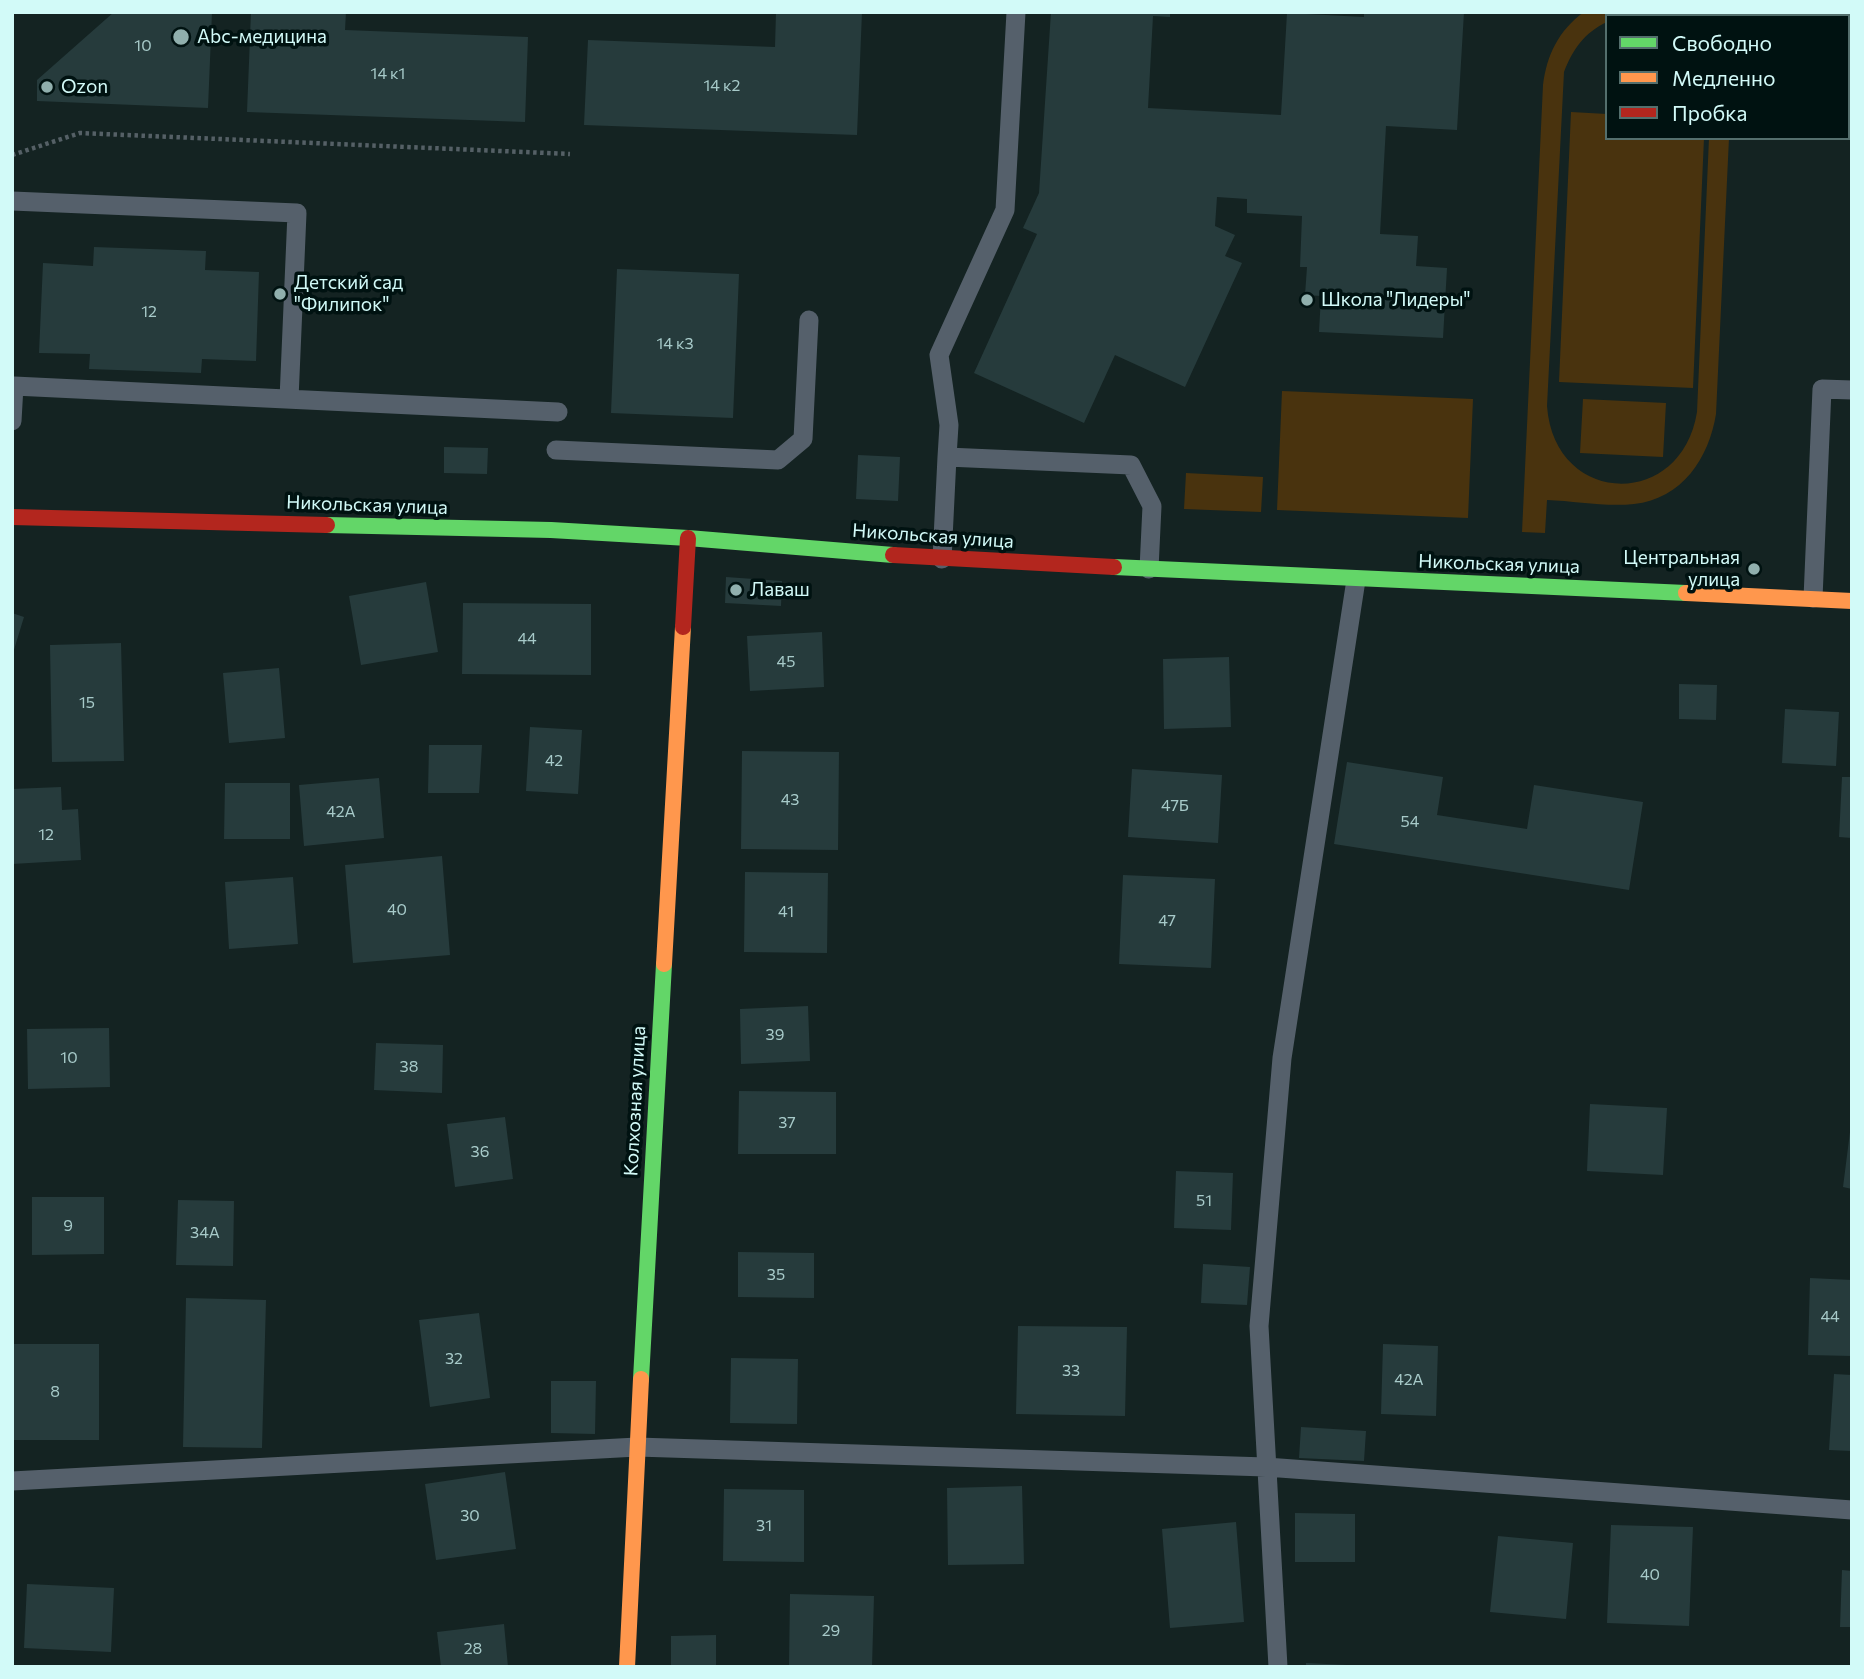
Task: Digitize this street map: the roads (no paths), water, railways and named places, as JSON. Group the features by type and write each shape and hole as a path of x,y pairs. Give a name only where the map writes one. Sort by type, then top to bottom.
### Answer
{"street":[{"name":"Никольская улица","path":"12,517 551,530 688,538 942,559 1852,601"},
{"name":"Колхозная улица","path":"627,1667 688,538"}],"lane":[{"path":"942,559 949,425 939,355 1005,210 1016,12"},
{"path":"12,201 297,213 289,399"},
{"path":"556,450 778,460 803,439 808,320"},
{"path":"12,421 13,385 558,412"},
{"path":"1813,598 1822,389 1852,390"},
{"path":"947,457 1130,465 1152,506 1149,569"},
{"path":"1278,1667 1259,1326 1282,1058 1356,580"},
{"path":"12,1481 637,1447 1266,1467 1852,1510"}],"place":[{"name":"Abc-медицина","path":"181,37"},
{"name":"Ozon","path":"47,87"},
{"name":"Детский сад \"Филипок\"","path":"280,294"},
{"name":"Школа \"Лидеры\"","path":"1307,300"},
{"name":"Центральная улица","path":"1754,569"},
{"name":"Лаваш","path":"736,590"}]}
